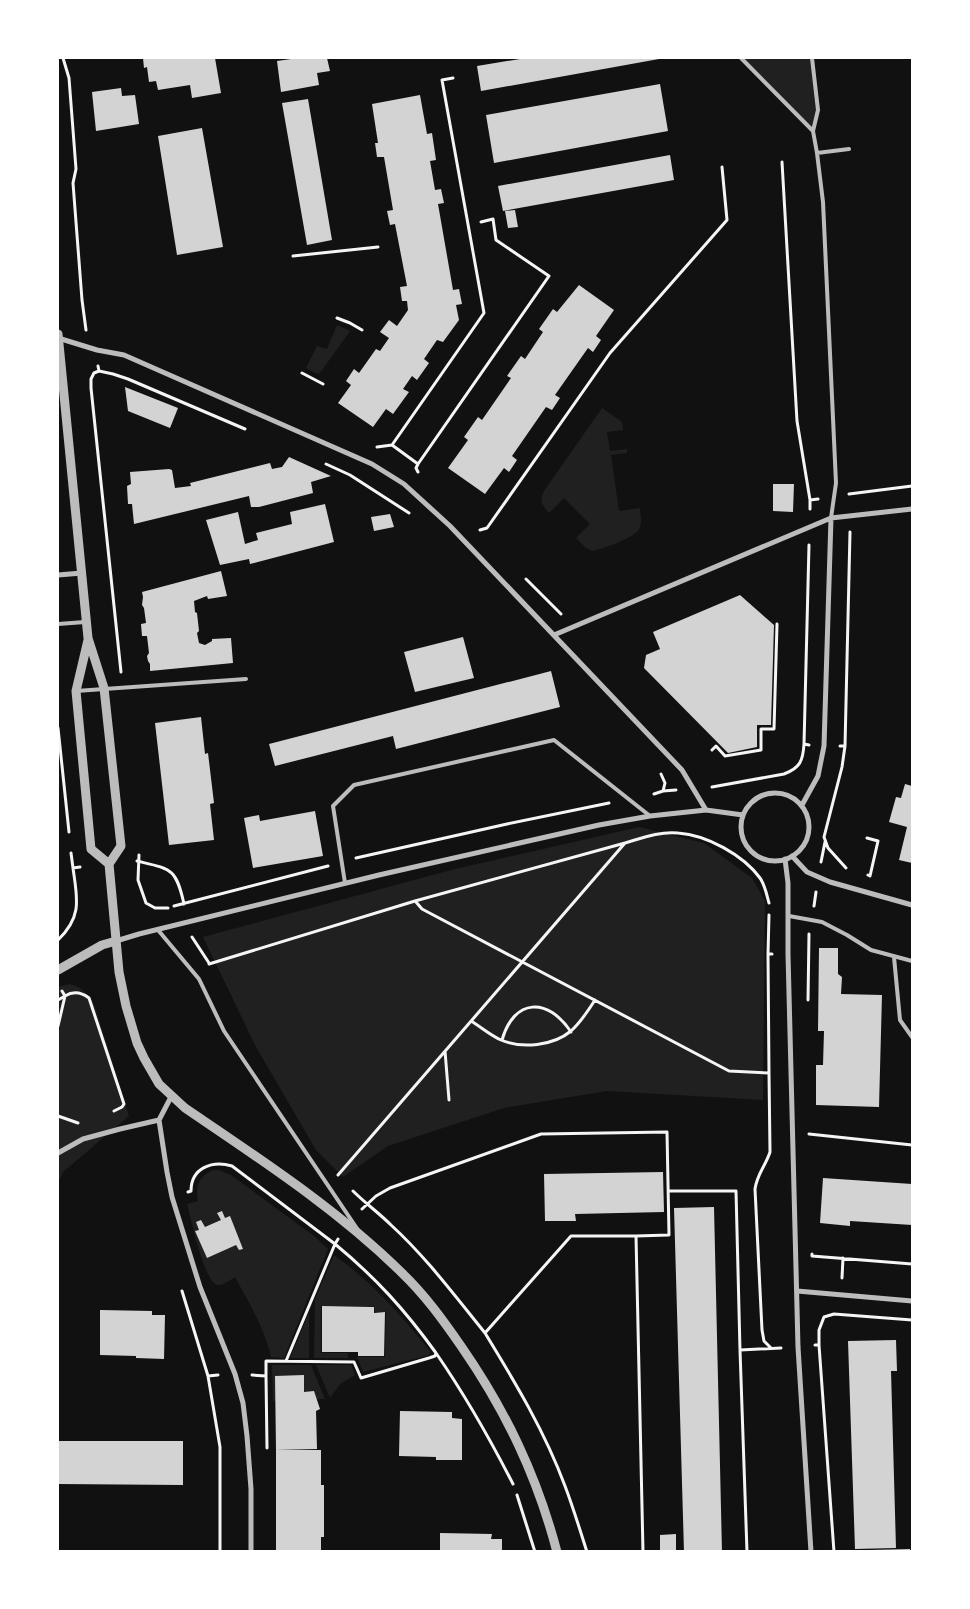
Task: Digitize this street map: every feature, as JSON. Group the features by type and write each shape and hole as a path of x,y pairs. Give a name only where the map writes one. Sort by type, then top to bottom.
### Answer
{"street":[{"path":"556,1552 544,1505 529,1465 511,1428 489,1389 434,1307 403,1273 364,1238 351,1223 171,1097 159,1084 137,1043 120,981 109,864 121,846 104,688 88,638 58,337 97,350 124,355 304,433 372,464 391,475 426,503 450,526 682,770 706,810"},
{"path":"554,635 831,518 912,508"},
{"path":"802,805 818,776 824,746 831,518"},
{"path":"58,575 82,572"},
{"path":"88,638 76,691 91,849 109,864"},
{"path":"770,793 782,794 802,805 808,817 809,830 805,843 792,856 773,861 761,858 750,850 744,840 741,827 743,815 749,804 758,797 770,793"},
{"path":"58,970 102,945 345,883 653,815 706,810 743,815"},
{"path":"792,856 807,872 830,882 912,905"},
{"path":"786,859 789,916 788,954 798,1347 811,1552"},
{"path":"171,1097 160,1120 166,1172 200,1287 235,1374 243,1403 251,1490 251,1552"},
{"path":"58,1153 83,1139 160,1120"},
{"path":"797,1291 912,1301"}],"lane":[{"path":"741,58 813,131"},
{"path":"812,58 818,110 813,131 823,202 836,483 831,518"},
{"path":"817,153 849,149"},
{"path":"58,624 87,622"},
{"path":"76,691 122,686 246,679"},
{"path":"345,883 332,806 354,785 554,740 653,815"},
{"path":"789,916 822,922 871,950 912,961"},
{"path":"158,930 199,979 224,1032 351,1223"},
{"path":"894,957 900,1020 912,1037"}],"path":[{"path":"62,58 69,78 76,169 73,183 85,326 88,332"},
{"path":"392,445 484,313 442,80 453,78"},
{"path":"782,162 797,421 810,500"},
{"path":"480,530 487,528 610,353 727,220 722,167"},
{"path":"418,464 549,276 496,240 493,219 481,222"},
{"path":"293,256 378,247"},
{"path":"337,318 362,330"},
{"path":"97,350 99,371"},
{"path":"122,686 90,388 94,373 99,371 128,379 252,432"},
{"path":"302,373 323,384"},
{"path":"323,463 350,475 416,518"},
{"path":"847,869 828,848 824,837 839,783 845,746 850,516"},
{"path":"712,750 716,746 725,756 761,750 761,729 774,729 778,676 777,624"},
{"path":"58,728 69,838"},
{"path":"663,791 719,786 784,774 800,765 804,744 845,746"},
{"path":"139,848 138,880 146,903 155,908 167,908 342,862 507,824 654,794 653,815 658,834"},
{"path":"192,936 209,964 415,901 658,834 678,832 698,837 726,849 746,864 761,879 769,902 770,1152 766,1163 756,1178 755,1189 762,1330 764,1341 771,1348"},
{"path":"862,874 870,876 878,841 867,838"},
{"path":"338,1176 625,843"},
{"path":"58,940 77,910 71,848"},
{"path":"130,862 138,861 170,870 179,882 185,909"},
{"path":"73,868 80,867"},
{"path":"415,901 422,908 729,1071 769,1073"},
{"path":"768,954 788,954"},
{"path":"58,1026 65,996 62,991"},
{"path":"58,1000 70,993 79,993 89,998 92,1003 124,1104 114,1111"},
{"path":"471,1021 502,1040 538,1045 558,1039 571,1032 595,1000"},
{"path":"502,1040 505,1030 513,1018 533,1006 552,1011 564,1020 571,1032"},
{"path":"445,1051 449,1100"},
{"path":"286,1361 335,1244 366,1204 390,1188 541,1134 667,1132 669,1235 571,1236 485,1333"},
{"path":"808,1133 912,1145"},
{"path":"172,1197 191,1191 194,1178 200,1170 210,1164 222,1163 232,1166 335,1244 387,1291 413,1321 436,1353 460,1388 490,1440 514,1487 535,1552"},
{"path":"668,1190 736,1191 740,1350"},
{"path":"366,1204 391,1225 435,1272 485,1333 512,1376 538,1426 565,1485 587,1552"},
{"path":"636,1236 643,1552"},
{"path":"812,1256 912,1264"},
{"path":"180,1284 208,1376 220,1447 220,1552"},
{"path":"819,1344 819,1330 824,1318 834,1314 912,1320"},
{"path":"208,1376 235,1374 266,1376 266,1361 286,1361 354,1362 361,1378 435,1356 436,1353"}],"shaded area":[{"path":"741,58 812,58 818,110 813,131"},
{"path":"337,325 350,331 320,373 317,374 306,368 317,346 327,349"},
{"path":"602,408 622,422 623,430 607,432 610,451 627,449 627,453 611,455 619,511 640,508 641,521 639,529 631,536 610,546 592,551 576,538 590,524 564,498 549,513 543,505 542,498 544,491"},
{"path":"639,827 704,843 752,878 765,901 763,1100 607,1091 504,1108 388,1146 343,1177 316,1150 256,1047 203,937 455,869"},
{"path":"69,984 84,991 94,1004 129,1116 63,1172 58,1183 58,987"},
{"path":"213,1170 219,1170 231,1175 314,1236 328,1249 284,1358 271,1357 261,1326 235,1277 224,1284 217,1285 207,1273 187,1204 198,1201 197,1191 199,1182 204,1175"},
{"path":"334,1255 361,1276 385,1300 430,1351 429,1355 363,1372 357,1357 385,1357 386,1312 375,1312 374,1306 321,1306 321,1353 348,1353 348,1358 314,1358 315,1299"},
{"path":"309,1313 309,1358 290,1358"},
{"path":"272,1365 311,1365 325,1399 273,1401"},
{"path":"316,1365 351,1365 355,1375 340,1384 330,1398"}],"building":[{"path":"143,58 215,58 221,93 192,98 190,85 158,90 156,81 149,82 147,67 144,68"},
{"path":"298,58 327,58 330,71 317,73 319,85 281,92 277,61"},
{"path":"526,58 659,59 481,91 477,66"},
{"path":"660,84 668,131 494,163 486,115"},
{"path":"121,88 122,96 135,95 139,124 96,131 92,92"},
{"path":"420,95 427,134 432,133 436,160 430,161 435,190 441,189 444,203 438,204 453,290 459,289 462,304 456,305 459,320 443,342 437,340 424,359 429,363 417,380 412,376 403,389 409,392 393,414 386,409 373,427 338,403 351,385 346,381 354,369 359,373 376,349 380,351 389,338 380,332 389,320 397,326 408,310 407,301 402,301 400,287 407,286 395,224 390,225 387,211 393,210 384,157 377,157 375,143 378,143 372,104"},
{"path":"308,99 332,240 307,245 282,103"},
{"path":"202,128 223,247 177,255 158,136"},
{"path":"670,155 674,180 503,211 498,186"},
{"path":"515,210 518,227 508,228 505,211"},
{"path":"579,285 614,310 596,336 601,340 593,352 588,348 555,395 560,398 552,410 546,407 512,456 517,460 509,472 504,468 485,494 448,468 468,440 464,437 478,417 482,420 511,378 507,376 521,356 525,359 543,332 539,329 553,309 557,312"},
{"path":"125,387 178,408 170,428 128,411"},
{"path":"289,457 331,476 311,482 313,493 259,507 251,507 249,496 134,524 132,504 128,504 127,486 131,484 130,472 172,470 175,488 191,486 190,483 270,463 272,469 282,467"},
{"path":"773,484 794,484 793,512 773,511"},
{"path":"325,504 334,542 250,564 249,559 220,565 206,520 238,512 245,544 258,540 256,533 292,524 290,512"},
{"path":"390,514 394,527 374,531 371,517"},
{"path":"221,571 227,596 208,599 207,596 194,601 199,631 197,633 199,643 205,645 212,641 212,639 231,638 233,663 150,671 147,656 149,653 147,636 142,636 141,624 146,623 142,605 142,592"},
{"path":"740,595 774,625 771,725 757,725 757,747 728,753 644,668 646,655 660,649 653,632"},
{"path":"463,637 474,678 415,692 404,652"},
{"path":"551,671 560,707 396,749 393,736 275,766 269,744"},
{"path":"201,717 205,754 208,753 214,803 210,804 214,840 169,845 155,723"},
{"path":"905,784 912,786 912,863 899,860 907,827 889,822 896,797 901,798"},
{"path":"315,811 323,856 253,868 244,818 259,815 260,821"},
{"path":"819,948 838,948 838,974 842,977 841,994 882,995 879,1107 816,1105 816,1065 823,1065 824,1031 818,1031"},
{"path":"663,1172 664,1212 575,1214 576,1221 545,1221 544,1174"},
{"path":"823,1178 912,1184 912,1225 850,1221 850,1226 820,1223"},
{"path":"714,1207 722,1552 684,1552 674,1208"},
{"path":"222,1211 225,1218 230,1216 243,1249 239,1250 236,1245 207,1258 195,1231 199,1230 196,1222 201,1220 205,1227 221,1220 217,1213"},
{"path":"322,1306 374,1307 374,1313 385,1312 384,1356 358,1356 358,1352 322,1352"},
{"path":"100,1310 152,1311 152,1315 165,1315 164,1359 100,1355"},
{"path":"896,1340 897,1371 891,1371 896,1548 855,1549 848,1341"},
{"path":"304,1375 304,1392 314,1391 320,1409 316,1411 317,1449 276,1450 275,1376"},
{"path":"400,1411 452,1412 452,1418 462,1419 462,1460 436,1460 436,1457 399,1456"},
{"path":"58,1441 183,1441 183,1485 58,1484"},
{"path":"276,1450 321,1450 321,1485 324,1485 324,1537 321,1537 321,1552 276,1552"},
{"path":"440,1533 492,1534 491,1539 502,1539 502,1552 440,1552"},
{"path":"676,1534 676,1552 660,1552 660,1535"},
{"path":"910,1549 910,1552 869,1552 869,1550"}]}
